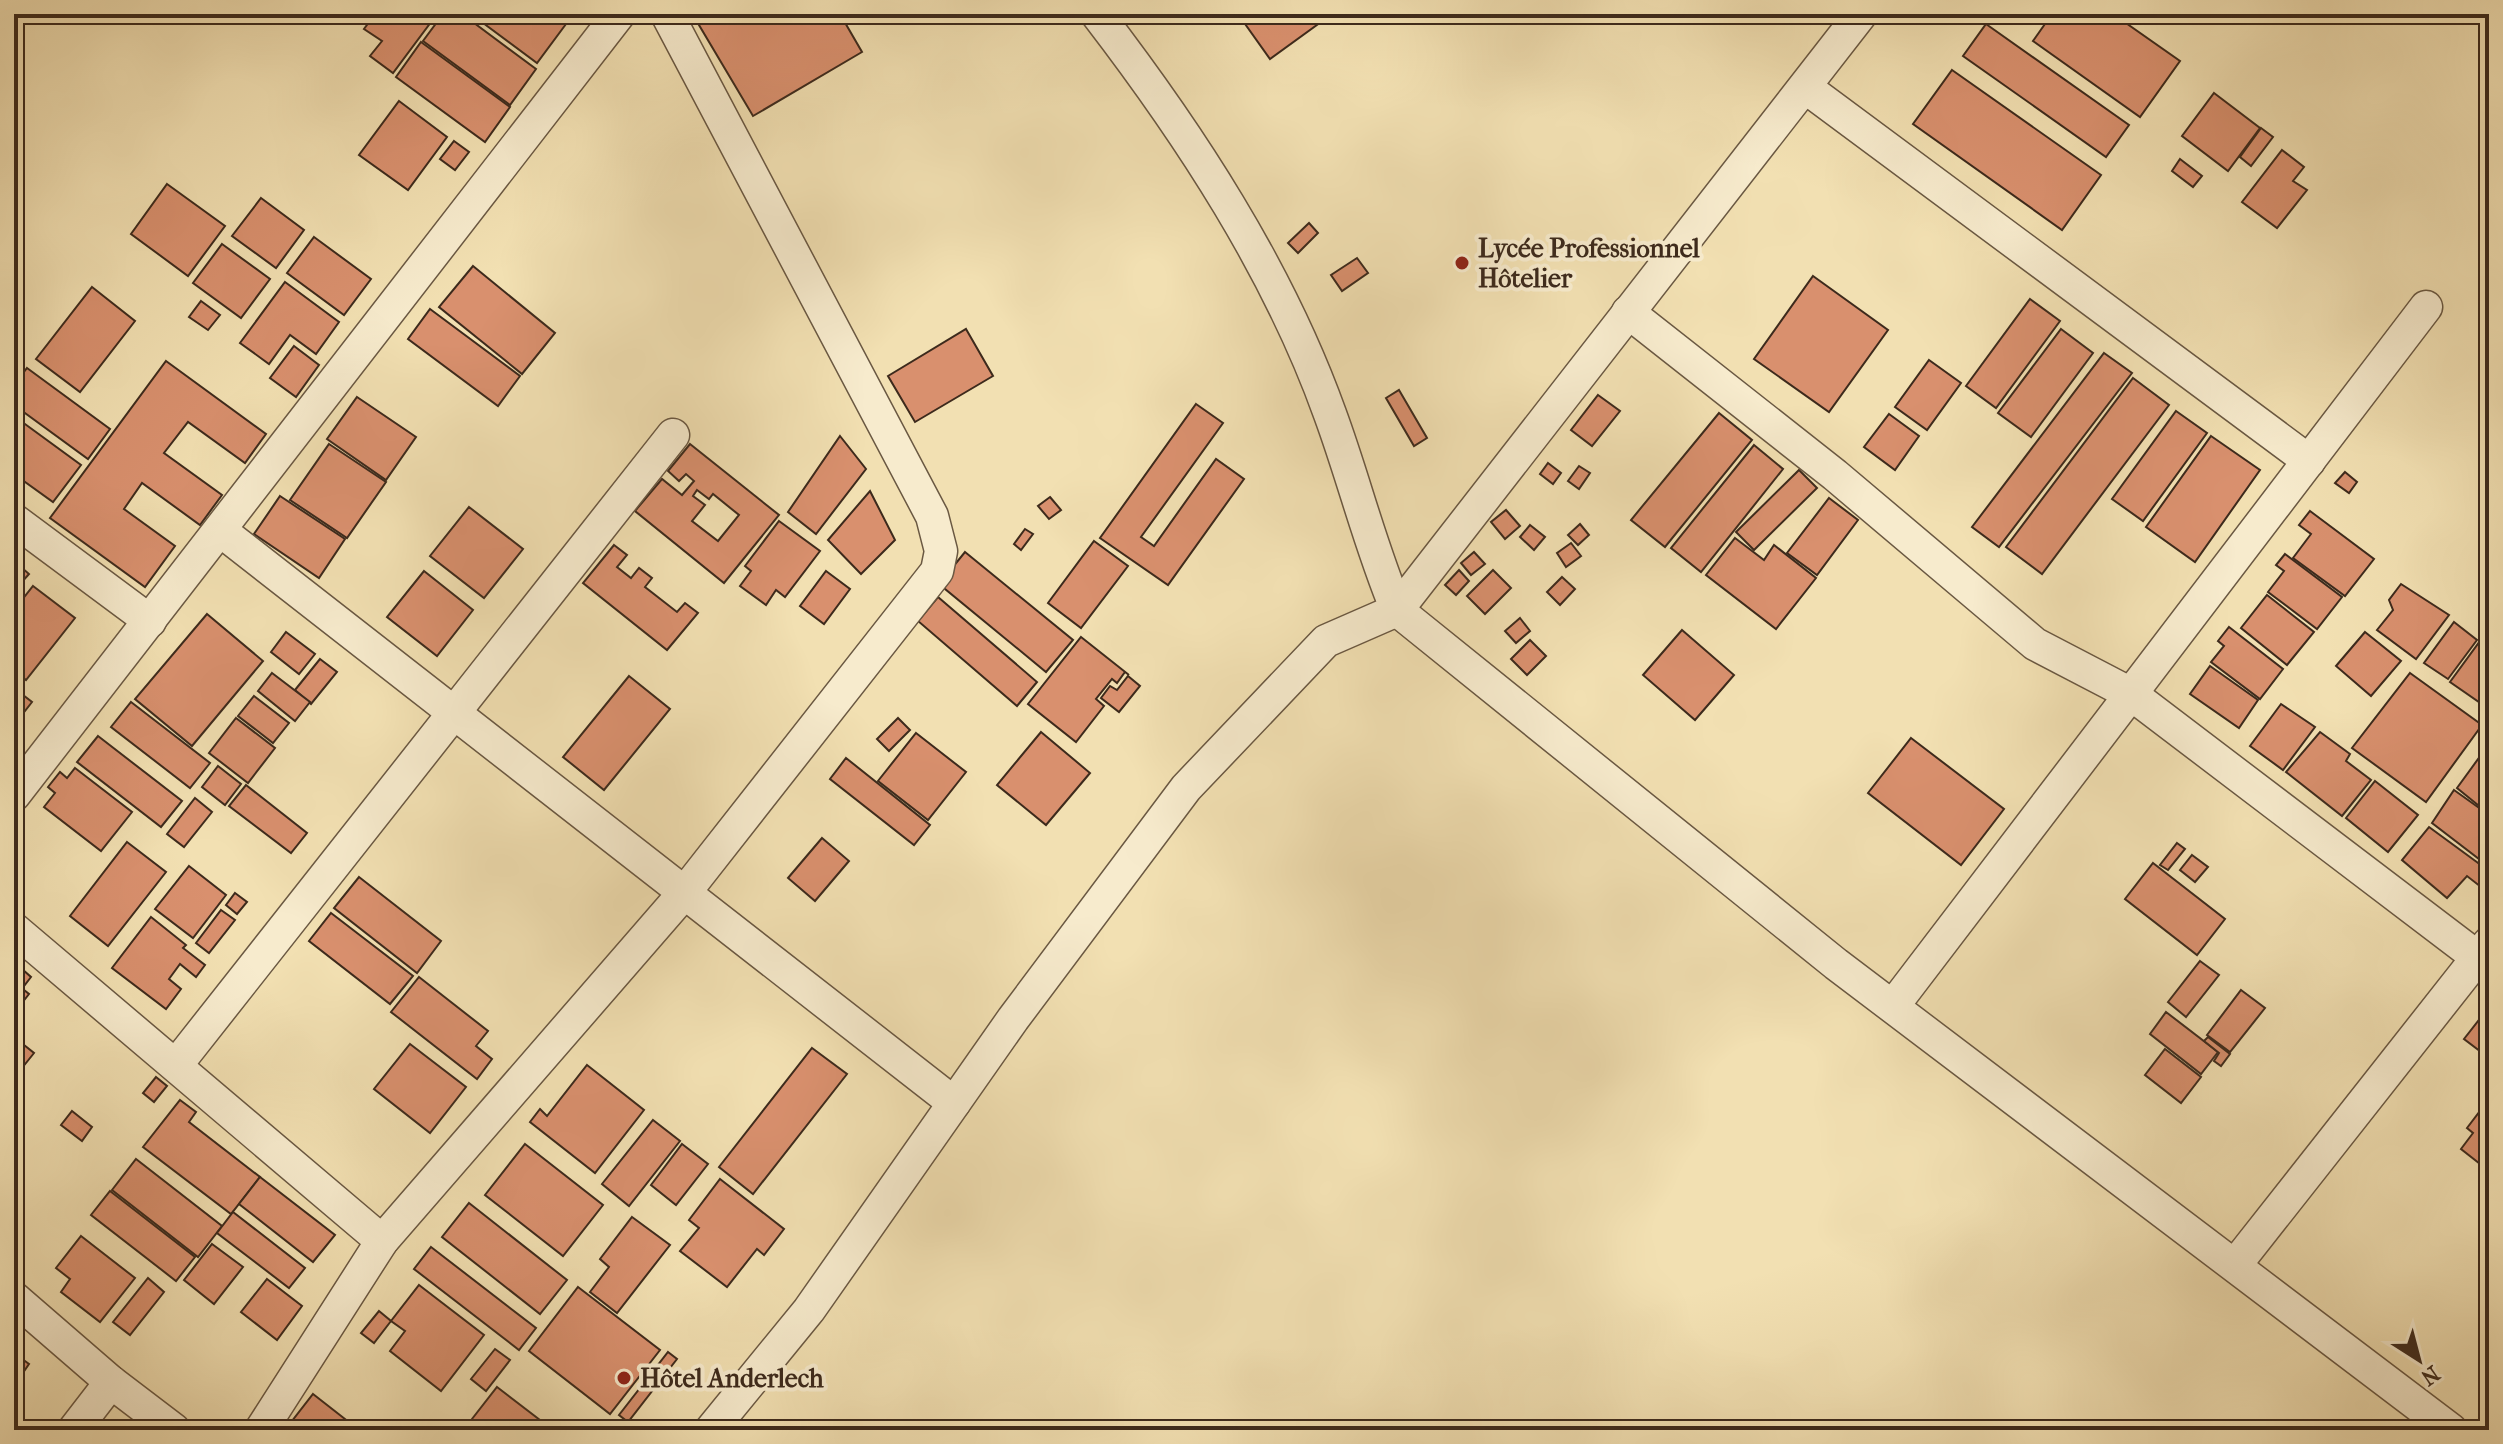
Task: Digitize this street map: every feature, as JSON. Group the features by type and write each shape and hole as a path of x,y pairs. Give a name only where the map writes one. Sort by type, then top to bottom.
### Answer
{"street":[{"path":"14,795 619,14"},
{"path":"261,1430 382,1241 685,892 937,571 941,551 932,516 667,14"},
{"path":"1097,14 1208,171 1277,295 1330,412 1374,553 1397,610 1893,1006 2451,1430"},
{"path":"711,1430 809,1310 954,1103 1186,788 1326,641 1397,610 1861,14"},
{"path":"1805,87 2309,461"},
{"path":"1893,1006 2426,307"},
{"path":"1628,312 1835,475 2035,644 2131,694 2483,950 2236,1264"},
{"path":"177,1064 673,435"},
{"path":"14,520 150,621"},
{"path":"221,531 954,1103"},
{"path":"14,929 177,1064 382,1241"},
{"path":"14,1298 111,1382 174,1430"},
{"path":"74,1430 111,1382"}],"building":[{"path":"375,14 437,14 393,73 370,56 382,41 364,29"},
{"path":"443,14 462,14 536,69 510,105 423,41"},
{"path":"471,14 553,14 566,24 537,63"},
{"path":"717,14 840,14 862,52 753,116 699,25"},
{"path":"1238,14 1332,14 1270,59"},
{"path":"2052,14 2113,14 2180,61 2140,117 2033,41"},
{"path":"1986,24 2129,125 2106,157 1963,56"},
{"path":"421,42 510,107 485,142 396,77"},
{"path":"1952,70 2101,175 2062,230 1913,124"},
{"path":"2214,93 2260,128 2228,171 2182,136"},
{"path":"399,101 447,137 408,190 359,155"},
{"path":"2261,128 2273,137 2251,166 2240,157"},
{"path":"454,141 469,152 455,170 440,159"},
{"path":"2282,150 2304,167 2293,181 2307,190 2277,228 2242,202"},
{"path":"2180,159 2202,176 2193,187 2172,171"},
{"path":"167,184 225,226 188,276 131,234"},
{"path":"261,198 304,230 276,268 232,236"},
{"path":"1309,223 1318,233 1298,253 1288,243"},
{"path":"314,237 371,279 344,315 287,273"},
{"path":"222,244 270,279 241,318 193,283"},
{"path":"1357,258 1368,273 1342,291 1331,275"},
{"path":"473,266 555,333 522,374 439,307"},
{"path":"1813,276 1888,330 1829,412 1754,359"},
{"path":"285,282 339,322 316,354 290,335 269,364 240,343"},
{"path":"92,287 135,321 80,392 36,359"},
{"path":"2030,299 2060,321 1996,408 1966,386"},
{"path":"201,301 220,315 208,330 189,317"},
{"path":"430,309 520,376 498,406 408,339"},
{"path":"966,329 993,376 915,422 888,376"},
{"path":"2061,329 2093,353 2031,437 1998,413"},
{"path":"294,346 319,365 296,397 270,378"},
{"path":"2104,353 2132,373 1999,547 1972,527"},
{"path":"1929,360 1961,383 1927,430 1895,407"},
{"path":"166,361 266,434 245,463 188,422 164,453 222,495 200,525 142,483 124,509 175,546 145,587 50,518"},
{"path":"27,368 110,429 88,459 14,405 14,385"},
{"path":"2133,378 2169,405 2042,574 2006,547"},
{"path":"1399,390 1427,438 1414,446 1386,398"},
{"path":"1598,395 1620,411 1592,446 1571,430"},
{"path":"357,397 416,437 386,480 327,439"},
{"path":"1196,404 1223,423 1141,537 1154,546 1216,459 1244,479 1168,585 1100,538"},
{"path":"2176,411 2207,433 2143,521 2112,499"},
{"path":"1719,413 1752,440 1665,547 1631,520"},
{"path":"1889,414 1919,436 1895,470 1864,447"},
{"path":"14,416 81,465 53,502 14,474"},
{"path":"840,436 866,469 816,534 788,512"},
{"path":"2211,436 2260,470 2195,562 2146,527"},
{"path":"329,444 386,482 347,538 290,500"},
{"path":"690,444 779,515 724,583 635,511 662,479 682,495 694,481 686,474 679,481 668,471","holes":["697,490 709,499 713,494 739,515 718,541 692,521 705,505 693,496"]},
{"path":"1754,445 1783,469 1701,572 1671,548"},
{"path":"1548,463 1561,473 1553,484 1540,474"},
{"path":"1579,466 1590,473 1579,489 1568,481"},
{"path":"1799,470 1817,488 1754,550 1736,532"},
{"path":"2345,472 2357,482 2349,493 2335,483"},
{"path":"870,491 895,540 861,574 828,540"},
{"path":"280,496 345,539 319,578 254,534"},
{"path":"1050,497 1061,510 1049,519 1038,506"},
{"path":"1829,498 1858,520 1817,575 1787,553"},
{"path":"469,507 523,549 484,598 430,556"},
{"path":"1506,510 1520,526 1505,539 1491,522"},
{"path":"2310,511 2374,559 2345,596 2293,558 2311,534 2299,525"},
{"path":"779,521 820,551 785,597 776,590 766,605 740,586 751,571 745,566"},
{"path":"1580,524 1589,535 1578,545 1568,535"},
{"path":"1530,525 1545,537 1534,550 1520,537"},
{"path":"1025,529 1033,534 1021,550 1014,544"},
{"path":"1735,538 1764,560 1774,545 1816,578 1776,629 1706,575"},
{"path":"1094,541 1128,566 1081,628 1048,603"},
{"path":"1571,543 1581,556 1566,567 1557,553"},
{"path":"614,545 627,555 617,567 631,578 639,568 652,578 645,587 677,612 685,603 698,613 667,650 583,583"},
{"path":"965,552 1073,640 1046,672 939,584"},
{"path":"1474,552 1485,564 1471,575 1461,563"},
{"path":"2285,554 2342,597 2317,629 2268,592 2284,571 2276,565"},
{"path":"21,567 29,574 22,582 14,576"},
{"path":"1459,570 1469,581 1456,595 1445,585"},
{"path":"1493,570 1511,588 1485,614 1467,596"},
{"path":"424,571 473,610 437,656 387,617"},
{"path":"826,571 850,589 824,624 800,606"},
{"path":"1562,577 1575,589 1560,605 1547,592"},
{"path":"2401,584 2449,615 2416,659 2377,630 2393,610 2389,600"},
{"path":"33,586 75,618 26,680 14,670 14,610"},
{"path":"2267,595 2314,632 2287,665 2241,628"},
{"path":"938,597 1037,682 1017,706 918,621"},
{"path":"207,614 263,661 192,746 135,699"},
{"path":"1520,618 1530,631 1516,643 1505,631"},
{"path":"2454,622 2477,640 2448,679 2424,663"},
{"path":"2229,627 2283,669 2260,699 2211,662 2224,646 2218,641"},
{"path":"1682,630 1734,675 1695,720 1643,675"},
{"path":"286,632 315,654 299,674 271,652"},
{"path":"2365,632 2401,661 2371,696 2336,666"},
{"path":"1081,637 1129,675 1125,672 1117,683 1112,679 1096,699 1104,706 1076,742 1028,704"},
{"path":"1530,640 1546,656 1527,675 1511,659"},
{"path":"2480,641 2489,648 2489,709 2450,682"},
{"path":"320,659 337,672 311,704 295,690"},
{"path":"2210,666 2258,700 2239,728 2190,694"},
{"path":"272,673 310,702 295,721 258,691"},
{"path":"2410,673 2482,725 2426,802 2352,748"},
{"path":"629,676 670,709 604,790 563,757"},
{"path":"1128,676 1140,686 1119,712 1101,698 1110,686 1117,690"},
{"path":"14,688 32,702 14,725"},
{"path":"254,696 289,723 273,743 238,716"},
{"path":"131,702 210,763 190,788 111,727"},
{"path":"2281,704 2315,727 2283,770 2250,746"},
{"path":"236,718 275,748 248,783 209,753"},
{"path":"898,718 910,730 889,751 877,739"},
{"path":"1041,732 1090,773 1046,825 997,785"},
{"path":"2320,732 2350,754 2346,761 2371,780 2342,816 2286,772"},
{"path":"916,733 966,772 928,820 878,781"},
{"path":"98,736 182,801 161,827 77,762"},
{"path":"1911,738 2004,809 1961,865 1868,793"},
{"path":"2481,755 2489,761 2489,814 2457,788"},
{"path":"846,758 930,825 914,845 830,779"},
{"path":"218,766 241,784 225,805 202,787"},
{"path":"75,768 132,812 101,851 44,807 55,793 48,787 60,772 67,778"},
{"path":"2375,781 2418,815 2388,852 2346,818"},
{"path":"246,785 307,833 291,853 229,806"},
{"path":"2454,790 2489,815 2489,844 2479,859 2432,823"},
{"path":"195,798 212,812 184,847 167,834"},
{"path":"2429,827 2489,871 2489,878 2481,887 2467,876 2447,898 2402,860"},
{"path":"822,838 849,861 815,901 788,878"},
{"path":"127,842 166,872 108,946 70,916"},
{"path":"2177,843 2185,849 2168,870 2160,865"},
{"path":"2192,855 2208,867 2195,882 2180,870"},
{"path":"2153,863 2225,919 2197,955 2125,899"},
{"path":"189,866 226,895 193,938 155,909"},
{"path":"359,877 441,941 417,973 334,908"},
{"path":"235,893 247,902 237,914 226,905"},
{"path":"221,910 235,920 209,953 196,943"},
{"path":"331,913 413,976 390,1004 309,941"},
{"path":"151,917 205,965 196,977 180,964 169,979 181,989 166,1009 112,968"},
{"path":"2200,961 2219,975 2186,1017 2168,1002"},
{"path":"22,969 31,977 24,986 15,979"},
{"path":"419,977 488,1031 476,1046 492,1059 477,1079 391,1012"},
{"path":"14,982 29,994 14,1013"},
{"path":"2241,990 2265,1008 2230,1052 2207,1035"},
{"path":"2489,1007 2489,1058 2464,1039"},
{"path":"2166,1012 2218,1052 2201,1074 2150,1034"},
{"path":"14,1037 34,1053 14,1078"},
{"path":"2208,1037 2230,1054 2221,1066 2214,1061 2219,1053 2204,1041"},
{"path":"410,1044 466,1087 430,1133 374,1089"},
{"path":"812,1048 847,1074 753,1194 719,1167"},
{"path":"2165,1049 2201,1077 2181,1103 2145,1075"},
{"path":"587,1065 644,1110 595,1173 530,1122 540,1109 547,1116"},
{"path":"156,1077 167,1086 154,1102 143,1093"},
{"path":"180,1100 196,1112 189,1122 260,1177 231,1214 143,1147"},
{"path":"72,1111 92,1127 82,1141 61,1125"},
{"path":"2480,1111 2486,1116 2489,1112 2489,1171 2461,1149 2473,1133 2467,1128"},
{"path":"653,1120 680,1141 629,1206 602,1184"},
{"path":"525,1144 603,1205 563,1256 485,1195"},
{"path":"682,1144 708,1164 676,1205 651,1185"},
{"path":"136,1159 222,1226 198,1257 112,1190"},
{"path":"260,1177 335,1235 313,1262 239,1204"},
{"path":"720,1179 784,1229 764,1255 757,1249 727,1287 680,1251 699,1228 689,1220"},
{"path":"110,1191 195,1257 176,1281 91,1215"},
{"path":"469,1203 567,1280 540,1314 442,1237"},
{"path":"233,1212 305,1268 289,1288 217,1233"},
{"path":"632,1217 670,1245 617,1313 590,1292 609,1267 600,1259"},
{"path":"81,1236 135,1278 100,1322 61,1292 70,1279 56,1268"},
{"path":"212,1244 243,1267 214,1304 184,1280"},
{"path":"431,1247 536,1328 519,1350 414,1269"},
{"path":"148,1278 164,1292 130,1335 113,1322"},
{"path":"267,1279 302,1306 277,1340 241,1312"},
{"path":"419,1285 484,1335 441,1391 390,1351 405,1331 391,1321"},
{"path":"578,1287 660,1350 610,1414 529,1351"},
{"path":"379,1311 391,1321 374,1343 361,1333"},
{"path":"495,1349 510,1360 486,1391 471,1379"},
{"path":"668,1352 677,1359 628,1422 619,1415"},
{"path":"14,1353 29,1364 14,1386"},
{"path":"497,1387 553,1430 486,1430 472,1419"},
{"path":"313,1394 359,1430 285,1430"}],"place":[{"name":"Lycée Professionnel Hôtelier","path":"1462,263"},
{"name":"Hôtel Anderlech","path":"624,1378"}]}
